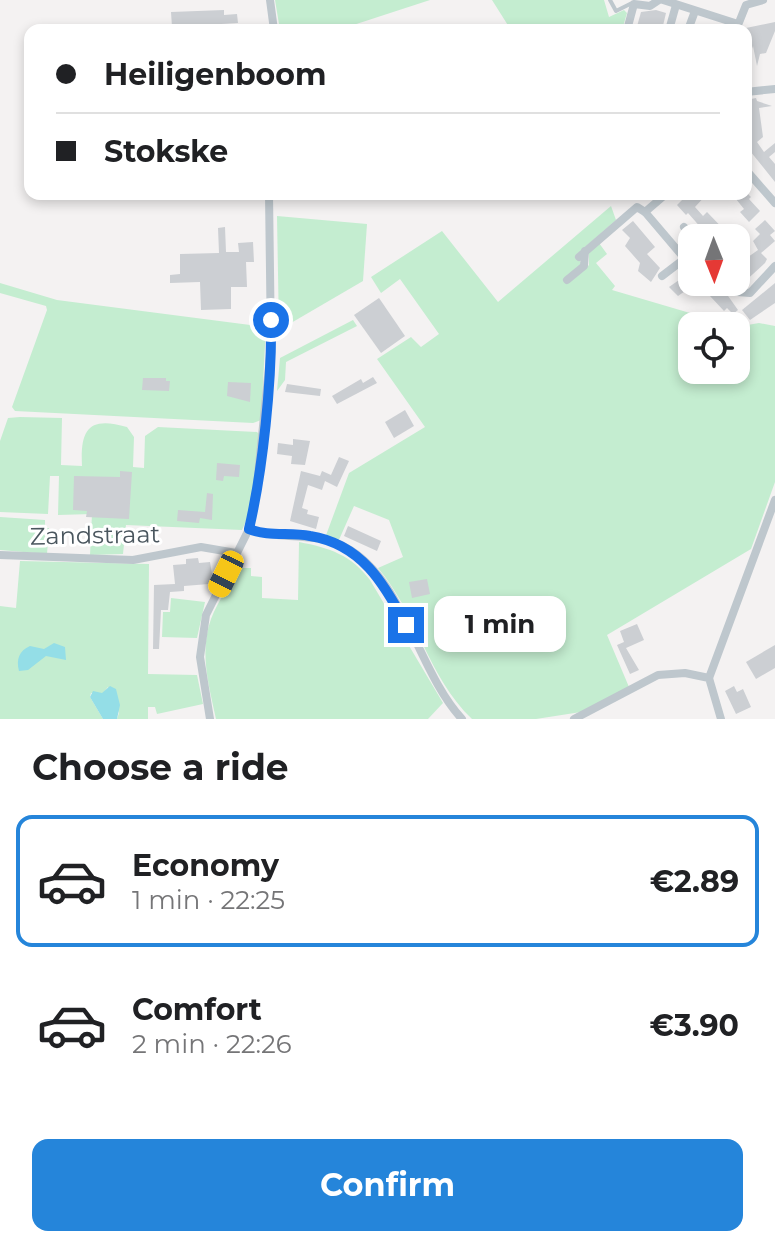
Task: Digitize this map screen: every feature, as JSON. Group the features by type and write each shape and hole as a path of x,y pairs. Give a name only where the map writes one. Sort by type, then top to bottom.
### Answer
{"street":[{"path":"270,0 273,24"},
{"path":"629,24 634,4 650,6 661,0 729,24"},
{"path":"738,24 746,5 763,0"},
{"path":"671,24 676,5"},
{"path":"690,24 695,11"},
{"path":"752,91 775,89"},
{"path":"752,177 775,203"},
{"path":"210,719 202,669 206,615 249,529 257,485 271,347 269,200"},
{"path":"645,212 659,200"},
{"path":"567,280 584,266 582,254 637,207 678,246"},
{"path":"662,276 678,264"},
{"path":"750,293 775,266"},
{"path":"721,719 709,678 775,500"},
{"path":"249,529 264,534 325,540 343,546 364,561 387,591 439,687 462,719"},
{"name":"Zandstraat","path":"0,555 133,560 201,547 236,553"},
{"path":"574,719 658,675 685,673 709,678"}],"lane":[{"path":"610,0 616,11 634,4"}],"green space":[{"path":"275,0 430,0 356,24 279,24"},
{"path":"492,0 604,0 609,17 624,10 627,13 624,24 507,24"},
{"path":"611,206 616,220 576,255 581,263 574,279 589,265 589,252 599,243 607,254 596,263 615,286 612,290 687,312 678,312 678,384 750,384 750,325 775,326 775,482 751,549 607,635 629,687 581,712 536,719 472,719 457,702 433,665 403,605 378,568 403,557 389,520 354,506 338,542 325,538 349,473 425,427 377,359 411,337 421,347 439,334 400,279 381,293 371,277 442,231 498,302"},
{"path":"277,216 367,224 363,281 279,330"},
{"path":"0,283 57,300 266,327 261,420 253,423 15,411 12,407 47,310 46,306 0,293"},
{"path":"353,320 357,326 286,362 285,380 277,391 280,358"},
{"path":"8,418 62,418 61,465 82,466 85,434 90,428 104,423 127,427 134,437 133,467 144,468 145,436 158,427 257,432 255,483 242,530 126,525 123,554 90,555 92,514 58,515 59,476 50,476 48,514 0,512 0,441"},
{"path":"0,517 45,520 45,528 49,528 47,554 0,550"},
{"path":"299,542 339,554 355,564 370,580 443,703 428,719 216,719 205,656 207,631 214,612 237,568 251,568 251,576 262,577 262,598 298,600"},
{"path":"20,561 149,564 148,674 197,675 203,704 157,714 155,707 148,707 148,719 117,719 119,713 108,687 103,693 91,693 90,697 103,719 0,719 0,606 16,608"},
{"path":"171,598 205,602 197,638 162,637 163,612 170,612"}],"water":[{"path":"54,643 65,647 66,660 46,656 28,670 19,671 18,659 23,650 30,646 44,649"},
{"path":"110,686 116,689 120,705 117,719 103,719 90,697 93,691 102,693"}],"building":[{"path":"224,10 224,15 237,14 238,23 172,24 171,12"},
{"path":"656,10 666,13 663,24 638,24 641,12"},
{"path":"775,22 775,31 766,53 760,54 757,66 753,46 752,49 752,27"},
{"path":"752,99 772,106 759,108 763,137 757,142 764,152 775,143 775,152 769,157 775,164 775,182 752,153"},
{"path":"682,200 701,200 695,207 703,216 707,212 719,224 698,224 688,213 686,215 677,205"},
{"path":"737,200 750,200 760,211 749,222 740,212 744,209"},
{"path":"765,220 775,231 770,235 775,241 761,253 767,259 750,277 750,256 758,250 753,241 760,234 755,229"},
{"path":"633,221 655,247 647,254 660,268 651,282 638,271 640,263 625,246 630,238 622,230"},
{"path":"225,227 226,252 239,252 238,243 253,242 254,262 246,262 247,287 231,287 231,309 201,310 200,282 170,283 170,275 180,274 180,254 219,253 218,228"},
{"path":"678,281 678,296 669,287"},
{"path":"775,283 775,303 750,320 750,312 742,310"},
{"path":"710,296 728,296 738,310 731,312 727,308 724,311"},
{"path":"379,298 405,336 381,353 354,315"},
{"path":"373,377 377,383 337,404 332,396 361,379 363,383"},
{"path":"143,378 166,378 170,381 169,391 142,390"},
{"path":"228,382 251,383 250,402 227,396"},
{"path":"287,384 321,389 320,396 285,392"},
{"path":"405,410 414,426 394,438 385,422"},
{"path":"293,439 310,441 305,465 291,464 292,456 277,454 278,443 293,445"},
{"path":"339,457 349,461 337,487 325,481 322,490 308,485 302,508 308,510 307,514 319,517 316,529 290,521 301,471 320,476 322,471 331,475"},
{"path":"217,463 240,465 239,477 224,476 223,481 216,480"},
{"path":"120,471 132,472 129,519 86,517 87,511 73,510 74,476 120,477"},
{"path":"207,493 213,494 212,520 200,518 199,523 177,521 178,510 205,512"},
{"path":"348,526 381,541 377,551 344,536"},
{"path":"198,558 199,563 210,562 212,574 209,584 184,586 184,591 170,592 168,610 161,610 159,649 153,649 154,585 175,584 173,565 186,564 186,559"},
{"path":"427,579 430,594 412,598 409,582"},
{"path":"637,624 644,640 626,648 639,670 630,674 617,645 624,642 620,631"},
{"path":"775,645 775,668 756,679 746,662"},
{"path":"734,686 737,692 743,689 751,707 736,714 725,691"}],"route":[{"path":"271,320 257,485 249,529 264,534 310,536 348,549 372,569 406,625"}]}
